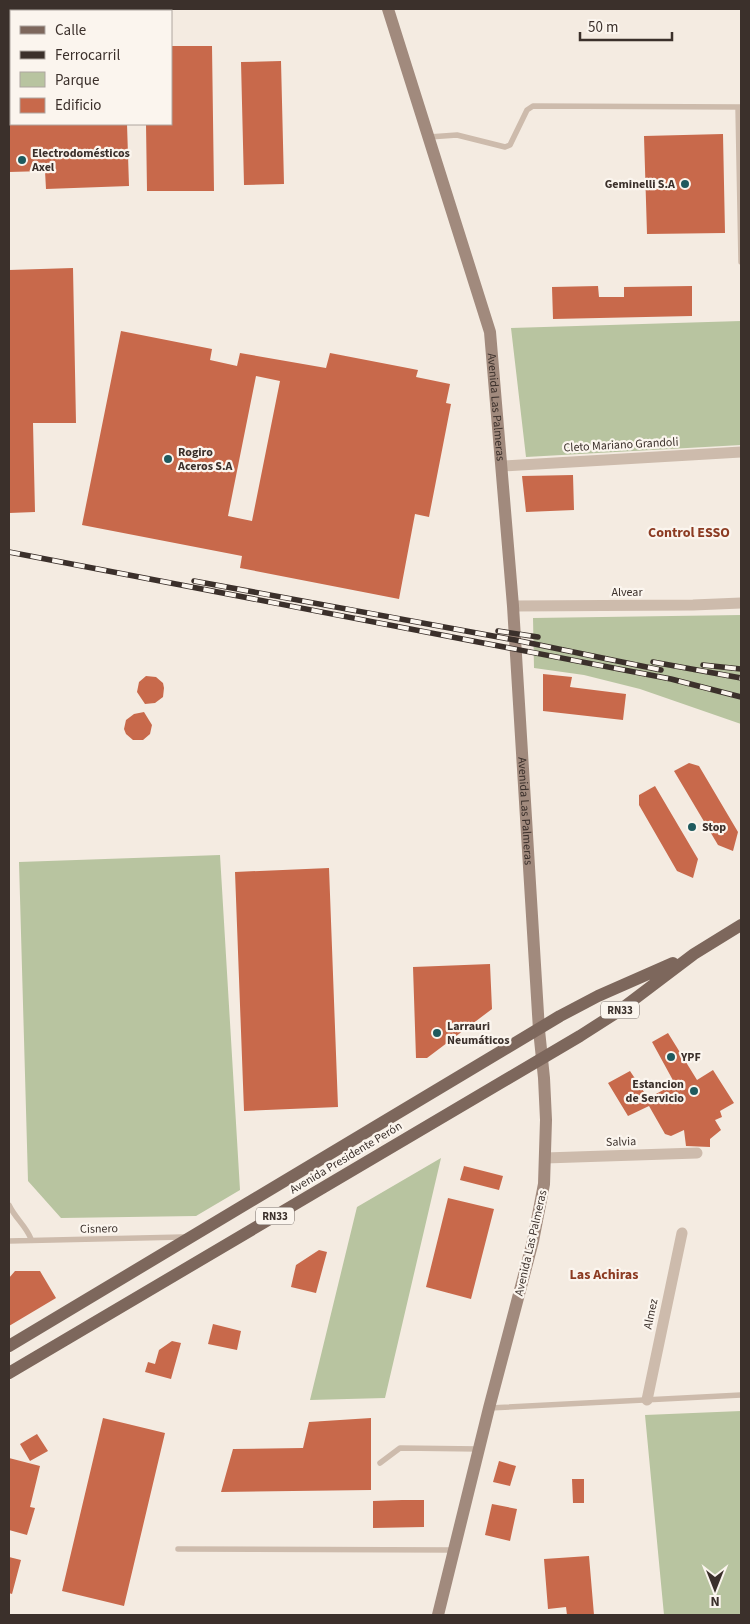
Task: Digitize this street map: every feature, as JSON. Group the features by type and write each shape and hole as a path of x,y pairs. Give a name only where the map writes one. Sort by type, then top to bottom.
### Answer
{"main road":[{"name":"Avenida Las Palmeras","path":"388,9 490,332 513,606 546,1120 544,1184 533,1241 488,1408 438,1615"},
{"name":"RN33","path":"542,1058 616,1013 694,954 741,924"},
{"name":"RN33","path":"539,1030 598,996 694,954"},
{"name":"Avenida Presidente Perón","path":"9,1346 539,1030"},
{"name":"Avenida Presidente Perón","path":"9,1373 542,1058"}],"street":[{"name":"Cleto Mariano Grandoli","path":"502,466 741,452"},
{"name":"Alvear","path":"513,606 741,603"},
{"name":"Salvia","path":"545,1158 697,1153"},
{"name":"Almez","path":"647,1400 682,1234"}],"lane":[{"path":"429,137 458,135 505,147 510,145 528,110 533,106 740,107 741,262"},
{"path":"9,1205 27,1229 31,1240"},
{"name":"Cisnero","path":"9,1241 190,1237"},
{"path":"488,1408 741,1395"},
{"path":"380,1463 400,1448 479,1448"},
{"path":"178,1549 454,1550"}],"green space":[{"path":"741,321 741,445 526,457 511,328"},
{"path":"741,615 741,724 640,689 584,675 534,668 533,618"},
{"path":"220,855 240,1190 196,1216 61,1218 28,1181 19,862"},
{"path":"441,1158 385,1398 310,1400 357,1207"},
{"path":"741,1411 741,1615 664,1615 645,1415"}],"building":[{"path":"172,46 212,46 214,191 147,191 146,125 172,125"},
{"path":"281,61 284,184 244,185 241,62"},
{"path":"9,124 127,125 129,186 46,189 45,171 9,172"},
{"name":"Geminelli S.A","path":"723,134 725,233 647,234 644,136"},
{"path":"73,268 76,423 33,423 35,512 9,513 9,270"},
{"path":"598,286 599,297 624,297 624,287 692,286 692,316 553,319 552,287"},
{"name":"Rogiro Aceros S.A","path":"121,331 212,349 210,360 237,366 240,353 326,368 330,353 418,370 416,377 450,384 446,403 451,404 429,517 415,514 399,599 240,568 242,556 82,525","holes":["256,376 280,381 252,521 228,516"]},
{"path":"573,475 574,510 526,512 522,476"},
{"path":"543,674 572,677 570,687 626,694 623,720 543,711"},
{"path":"146,676 156,677 163,683 163,697 155,703 145,704 137,692 139,682"},
{"path":"144,712 152,725 150,734 143,740 133,740 126,734 124,729 126,720 134,714"},
{"path":"689,763 699,766 738,832 733,851 718,845 674,771"},
{"path":"655,786 698,859 693,878 677,871 639,805 639,795"},
{"path":"329,868 338,1107 244,1111 235,872"},
{"name":"Larrauri Neumáticos","path":"490,964 492,1009 427,1058 416,1058 413,967"},
{"name":"Estancion de Servicio","path":"668,1033 697,1080 713,1070 734,1103 720,1111 722,1117 715,1120 721,1130 710,1139 710,1147 686,1146 684,1130 671,1136 665,1134 649,1106 628,1116 608,1083 630,1071 648,1098 675,1084 652,1042"},
{"path":"464,1166 503,1176 499,1190 460,1180"},
{"path":"448,1198 494,1209 471,1299 426,1287"},
{"path":"319,1250 327,1252 316,1293 291,1287 296,1265"},
{"path":"15,1271 40,1271 56,1298 9,1326 9,1278"},
{"path":"213,1324 241,1331 237,1350 208,1344"},
{"path":"172,1341 181,1343 171,1379 145,1372 148,1362 155,1364 159,1350"},
{"path":"103,1418 165,1433 124,1606 62,1591"},
{"path":"371,1418 371,1490 221,1492 233,1449 303,1448 309,1422"},
{"path":"37,1434 48,1451 30,1461 20,1444"},
{"path":"9,1458 40,1466 30,1507 35,1508 27,1535 9,1530"},
{"path":"499,1461 516,1466 510,1486 493,1482"},
{"path":"572,1479 584,1479 584,1503 573,1503"},
{"path":"424,1500 424,1527 373,1528 373,1501"},
{"path":"492,1504 517,1509 510,1541 485,1535"},
{"path":"589,1556 594,1615 567,1615 566,1607 548,1609 544,1559"},
{"path":"9,1557 21,1560 12,1594 9,1593"}],"railway":[{"path":"9,552 671,679 741,697"},
{"path":"194,581 515,640 661,670"},
{"path":"498,631 538,637"},
{"path":"653,662 741,678"},
{"path":"703,665 741,669"}],"place":[{"name":"Electrodomésticos Axel","path":"22,160"},
{"name":"Geminelli S.A","path":"685,184"},
{"name":"Rogiro Aceros S.A","path":"168,459"},
{"name":"Stop","path":"692,827"},
{"name":"Larrauri Neumáticos","path":"437,1033"},
{"name":"YPF","path":"671,1057"},
{"name":"Estancion de Servicio","path":"694,1091"}],"district":[{"name":"Control ESSO","path":"689,533"},
{"name":"Las Achiras","path":"604,1275"}]}
